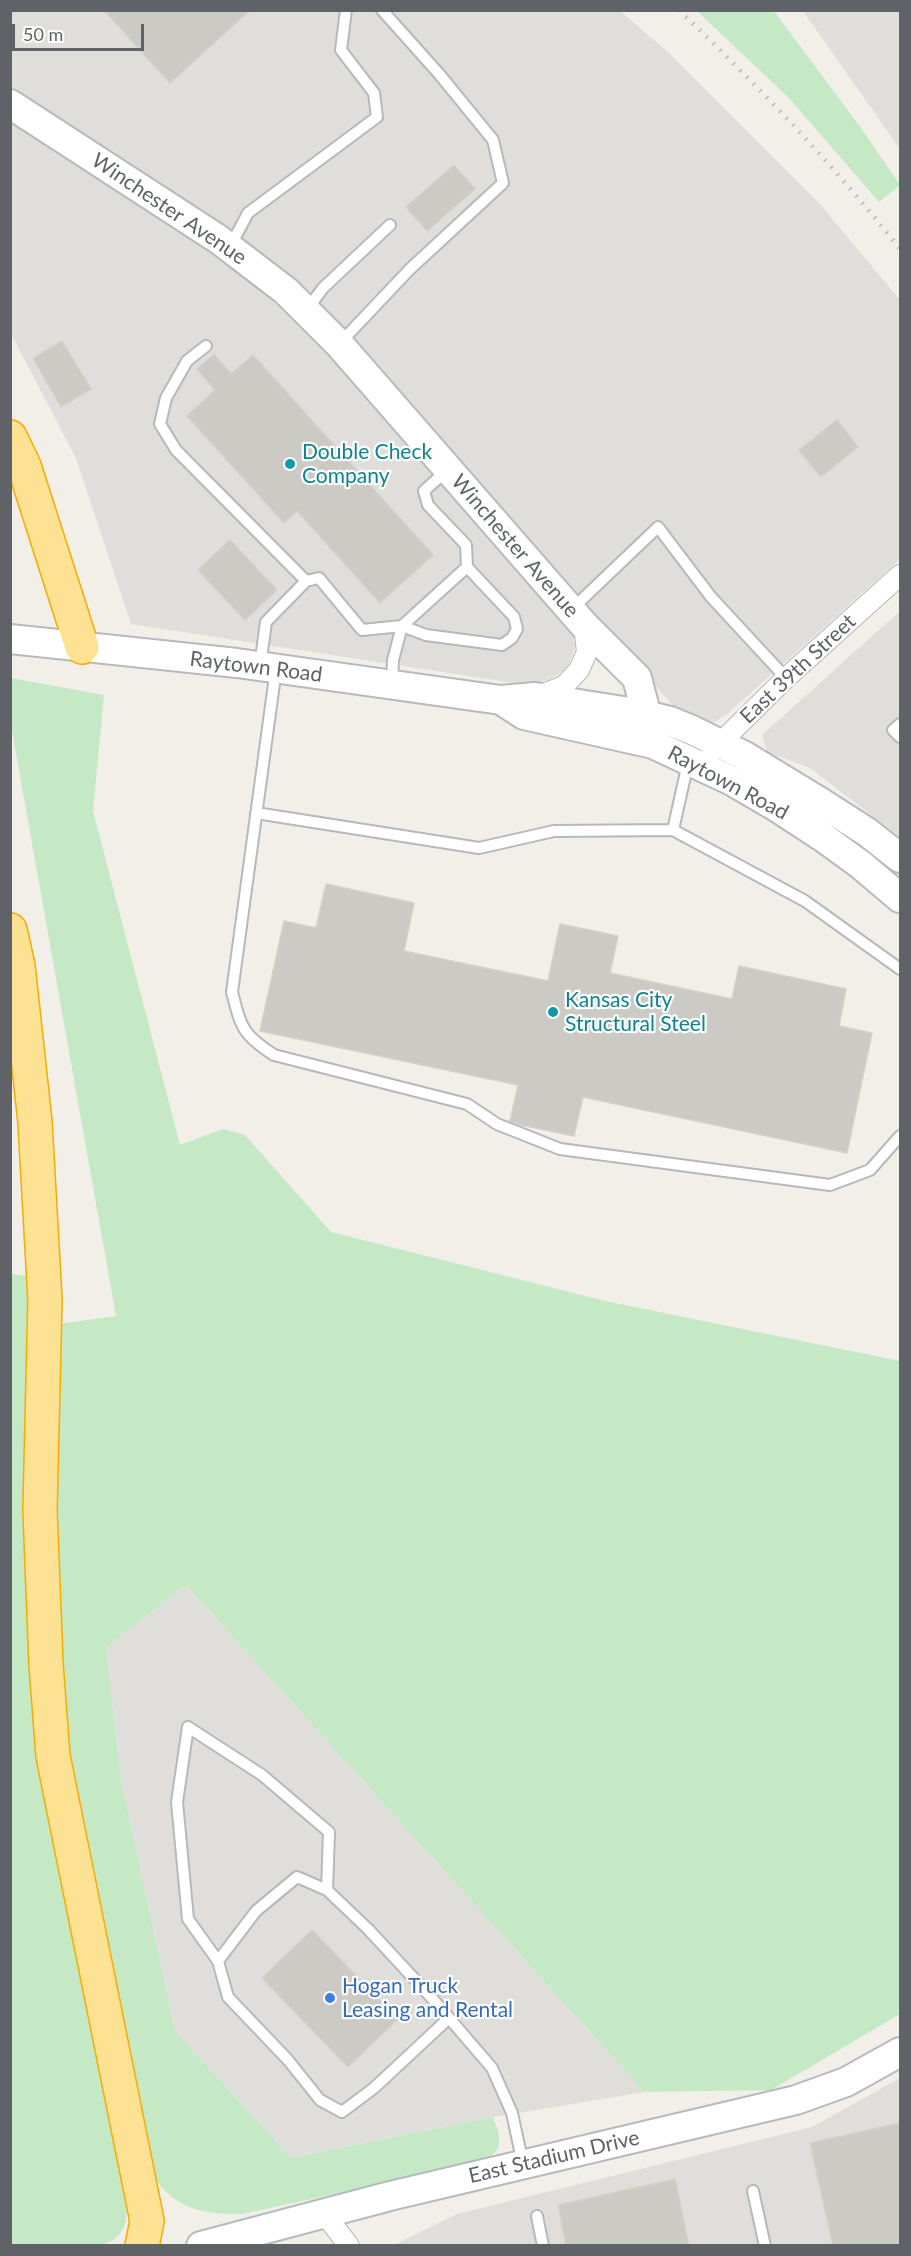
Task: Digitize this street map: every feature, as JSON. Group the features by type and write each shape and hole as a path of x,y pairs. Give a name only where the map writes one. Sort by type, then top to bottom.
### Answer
{"highway":[{"path":"10,437 24,466 82,647"},
{"path":"10,930 18,966 35,1122 45,1300 40,1510 53,1756 147,2222 142,2246"}],"main road":[{"name":"Winchester Avenue","path":"10,104 230,248 286,291 339,344 578,618 637,678 644,705 639,727"},
{"name":"Raytown Road","path":"10,639 268,668 501,700 535,697 639,727 653,744 730,780 788,814 861,865 900,898"},
{"name":"Raytown Road","path":"501,700 524,715 639,727 670,721 720,743 820,802 867,832 900,858"},
{"name":"East Stadium Drive","path":"201,2246 523,2164 795,2100 846,2082 900,2052"}],"street":[{"name":"East 39th Street","path":"694,762 720,743 786,678 900,575"},
{"path":"535,697 564,686 579,670 587,652 578,618"},
{"path":"324,2213 348,2246"}],"lane":[{"path":"230,248 249,213 377,117 374,93 341,50 346,10"},
{"path":"339,344 410,269 503,183 493,140 440,75 382,10"},
{"path":"306,311 323,288 390,225"},
{"path":"206,346 187,361 166,398 160,424 176,450 306,580"},
{"path":"448,469 424,490 428,505 466,545 467,567 514,617 517,629 512,638 502,645 426,635 402,626 362,630 319,578 306,580 266,622 268,668 256,813 232,992 240,1025 254,1042 274,1055 467,1104 496,1124 560,1149 830,1185 870,1170 900,1136"},
{"path":"578,618 658,527 711,597 786,678"},
{"path":"392,684 393,660 402,626 467,567"},
{"path":"900,724 893,730 900,737"},
{"path":"673,830 694,762"},
{"path":"256,813 479,848 554,831 673,830 805,901 900,969"},
{"path":"327,1890 329,1832 262,1775 188,1727 177,1802 188,1919 218,1961 228,1997 288,2060 320,2100 342,2112 374,2088 449,2018"},
{"path":"218,1961 256,1911 297,1877 327,1890 368,1929 492,2068 512,2113 523,2164"},
{"path":"753,2191 765,2246"},
{"path":"537,2216 543,2246"}],"shaded area":[{"path":"10,11 620,11 670,54 819,203 900,300 900,559 726,715 709,725 684,718 328,318 11,94"},
{"path":"803,11 900,11 900,149"},
{"path":"10,119 149,208 239,271 308,330 572,628 575,647 568,667 551,679 527,685 131,624 76,458 11,334"},
{"path":"900,611 900,837 810,768 767,752 762,735"},
{"path":"186,1585 644,2092 493,2117 291,2158 175,2031 121,1780 106,1648"},
{"path":"900,2078 900,2245 392,2246 457,2214 812,2127"}],"green space":[{"path":"697,11 774,11 861,128 900,185 879,202 789,98"},
{"path":"10,678 104,695 93,811 180,1145 223,1129 245,1135 331,1232 605,1301 900,1361 900,2014 771,2090 644,2092 186,1585 106,1648 121,1780 175,2031 291,2158 493,2117 499,2142 495,2152 483,2162 242,2214 204,2211 183,2204 164,2190 155,2179 120,2002 75,1819 55,1632 59,1324 116,1316 11,725"},
{"path":"11,1274 28,1276 28,1440 42,1765 56,1858 120,2155 118,2159 126,2199 125,2224 120,2234 110,2242 95,2246 11,2246"}],"building":[{"path":"104,10 250,10 170,83"},
{"path":"454,165 475,189 427,231 406,207"},
{"path":"62,341 91,389 61,407 33,358"},
{"name":"Double Check Company","path":"214,354 231,374 253,355 433,555 380,603 297,511 284,523 187,416 215,390 197,369"},
{"path":"837,420 858,447 821,477 799,450"},
{"path":"230,540 277,590 245,620 198,570"},
{"name":"Kansas City Structural Steel","path":"326,884 414,903 404,951 548,981 560,924 618,936 610,973 732,999 739,966 846,989 839,1026 872,1033 847,1153 583,1097 574,1136 521,1125 510,1121 518,1085 260,1031 284,921 316,928"},
{"name":"Hogan Truck Leasing and Rental","path":"312,1930 398,2019 348,2067 262,1978"},
{"path":"900,2123 900,2246 833,2246 810,2143"},
{"path":"675,2179 689,2246 566,2246 558,2205"}],"railway":[{"path":"679,10 794,126 875,217 900,249"}],"place":[{"name":"Double Check Company","path":"290,464"},
{"name":"Kansas City Structural Steel","path":"553,1012"},
{"name":"Hogan Truck Leasing and Rental","path":"330,1998"}]}
